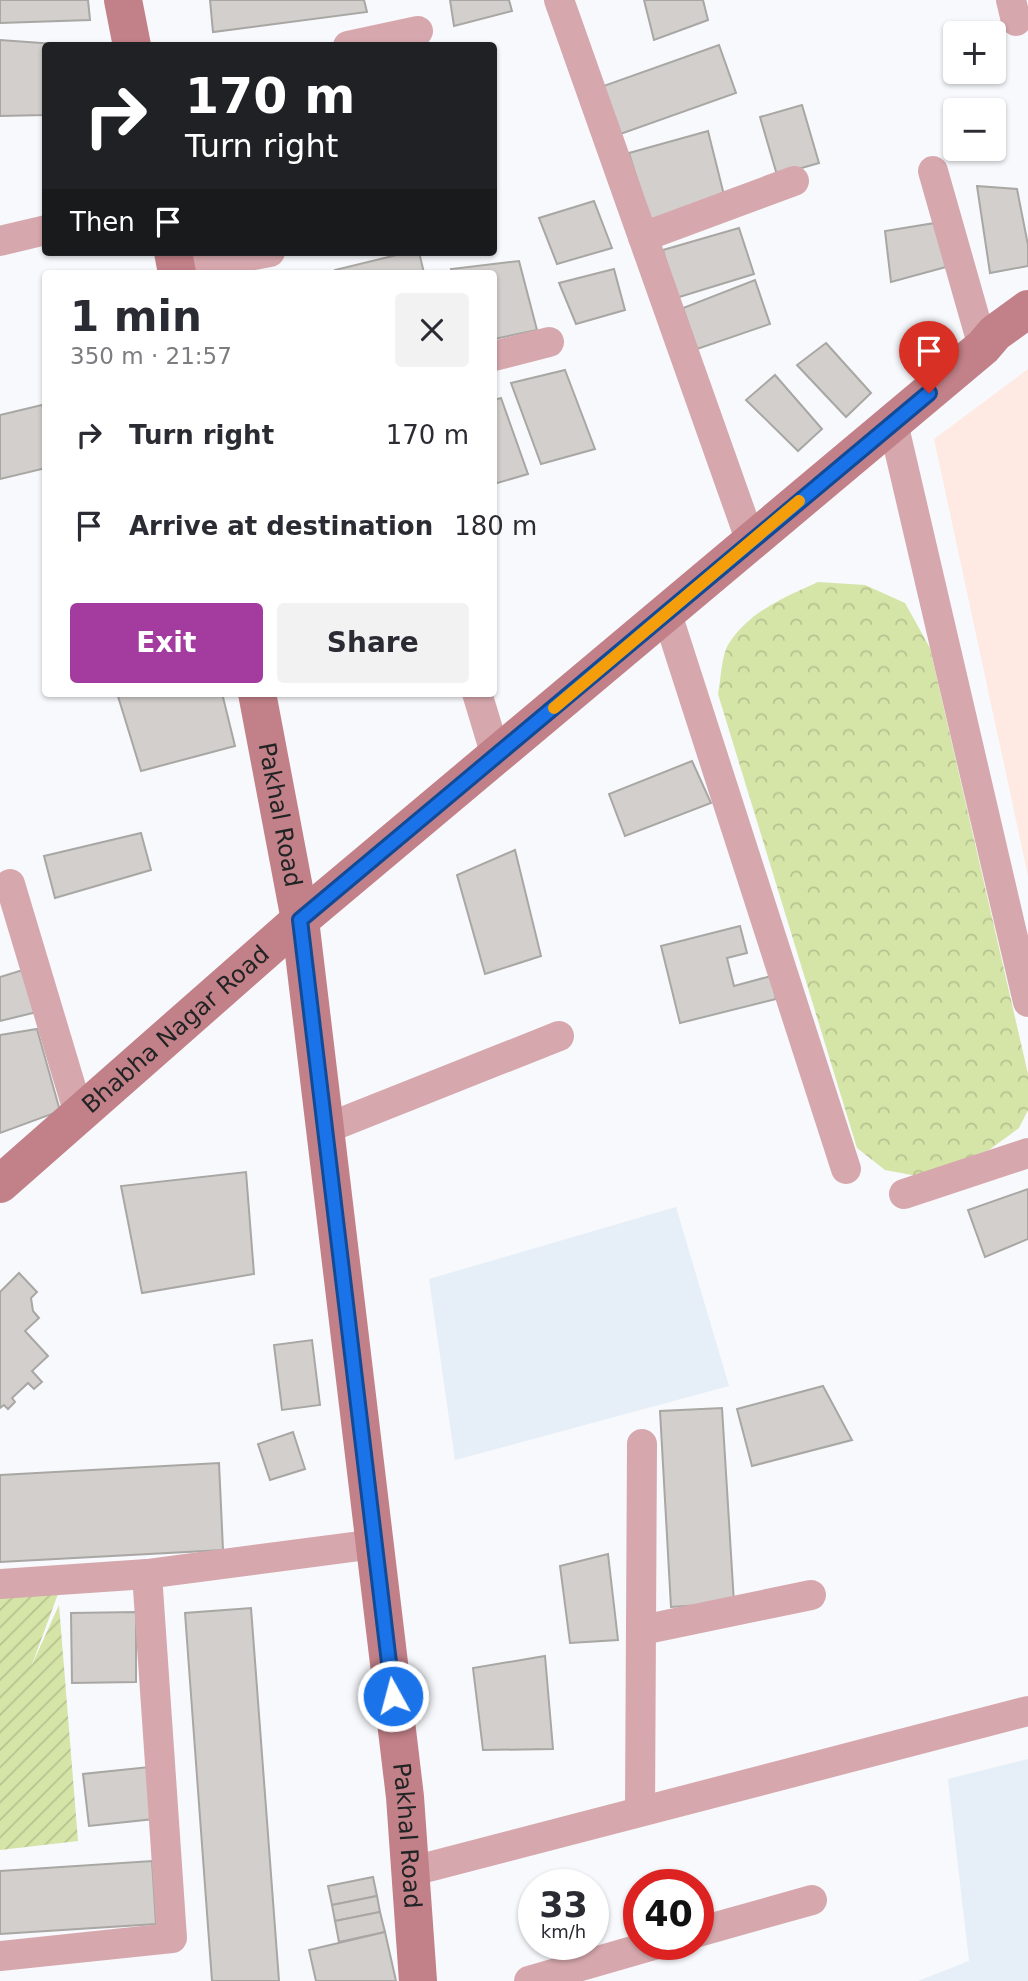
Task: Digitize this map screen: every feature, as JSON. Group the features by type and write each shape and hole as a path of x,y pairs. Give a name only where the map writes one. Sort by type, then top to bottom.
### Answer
{"main road":[{"path":"123,0 131,42"},
{"name":"Bhabha Nagar Road","path":"0,1184 300,920 667,614 983,347 995,333 1028,309"},
{"name":"Pakhal Road","path":"258,697 300,920 405,1797 418,1981"}],"street":[{"path":"559,0 751,542"},
{"path":"367,42 418,31"},
{"path":"933,171 983,347"},
{"path":"643,237 794,181"},
{"path":"0,241 42,231"},
{"path":"175,265 241,256"},
{"path":"497,355 549,342"},
{"path":"893,423 1028,1002"},
{"path":"667,614 846,1169"},
{"path":"478,697 496,756"},
{"path":"10,884 79,1114"},
{"path":"325,1129 559,1036"},
{"path":"904,1194 1028,1153"},
{"path":"640,1811 642,1444"},
{"path":"0,1584 147,1574 375,1544"},
{"path":"0,1956 172,1938 147,1574"},
{"path":"642,1630 811,1595"},
{"path":"409,1872 1028,1711"},
{"path":"714,1927 812,1899"},
{"path":"529,1981 623,1954"}],"shaded area":[{"path":"1028,369 1028,876 934,439"},
{"path":"676,1207 729,1386 455,1460 429,1279"},
{"path":"1028,1759 1028,1981 918,1981 969,1961 948,1779"}],"green space":[{"path":"818,582 865,585 905,603 930,648 1028,1074 1028,1110 1019,1128 989,1150 917,1176 885,1170 857,1148 718,694 724,656 736,633 768,607"},
{"path":"58,1594 31,1667 59,1605 78,1841 0,1850 0,1597"}],"building":[{"path":"0,0 88,0 90,20 0,23"},
{"path":"210,0 364,0 367,12 213,32"},
{"path":"450,0 509,0 512,11 454,26"},
{"path":"644,0 703,0 708,20 654,40"},
{"path":"0,40 42,43 42,115 0,116"},
{"path":"719,45 736,93 612,137 595,89"},
{"path":"802,105 819,163 777,175 760,117"},
{"path":"708,131 724,195 650,221 629,153"},
{"path":"977,186 1017,189 1028,245 1028,266 990,273"},
{"path":"594,201 612,248 557,264 539,218"},
{"path":"935,223 946,267 891,282 885,231"},
{"path":"739,228 754,274 676,298 663,250"},
{"path":"393,256 420,256 423,270 335,270"},
{"path":"519,261 537,330 497,338 497,270 451,269"},
{"path":"614,269 625,310 576,324 559,283"},
{"path":"755,280 770,324 697,349 683,308"},
{"path":"826,343 871,393 846,417 797,365"},
{"path":"565,370 595,449 541,464 511,383"},
{"path":"775,375 822,429 798,451 746,400"},
{"path":"501,398 528,474 497,483 497,399"},
{"path":"42,405 42,469 0,479 0,415"},
{"path":"118,697 223,697 235,746 141,771"},
{"path":"692,761 711,803 625,836 609,794"},
{"path":"141,833 151,870 55,898 44,856"},
{"path":"515,850 541,956 485,974 457,875"},
{"path":"740,926 747,953 727,958 734,986 771,976 776,999 680,1023 661,946"},
{"path":"26,969 37,1012 0,1021 0,977"},
{"path":"37,1029 60,1111 0,1133 0,1035"},
{"path":"246,1172 254,1274 142,1293 121,1186"},
{"path":"1028,1189 1028,1239 985,1257 968,1210"},
{"path":"19,1273 37,1292 31,1298 33,1311 39,1318 25,1331 48,1356 32,1371 42,1382 34,1389 28,1383 12,1398 15,1402 8,1409 4,1405 0,1408 0,1292"},
{"path":"312,1340 320,1405 282,1410 274,1345"},
{"path":"823,1386 852,1440 752,1466 737,1409"},
{"path":"722,1408 734,1603 671,1607 660,1411"},
{"path":"293,1432 305,1469 270,1480 258,1444"},
{"path":"219,1463 223,1550 0,1562 0,1475"},
{"path":"608,1554 618,1640 570,1643 560,1566"},
{"path":"251,1608 279,1981 212,1981 185,1613"},
{"path":"136,1612 136,1682 72,1683 71,1613"},
{"path":"545,1656 553,1749 483,1750 473,1668"},
{"path":"149,1767 154,1819 89,1826 83,1774"},
{"path":"152,1861 156,1924 0,1934 0,1871"},
{"path":"373,1877 377,1896 332,1905 328,1886"},
{"path":"377,1896 380,1912 335,1921 332,1905"},
{"path":"380,1912 385,1932 339,1942 335,1921"},
{"path":"385,1932 396,1981 316,1981 309,1950"}],"slow traffic":[{"path":"554,708 799,501"}],"route":[{"path":"393,1696 300,920 929,393"}]}
